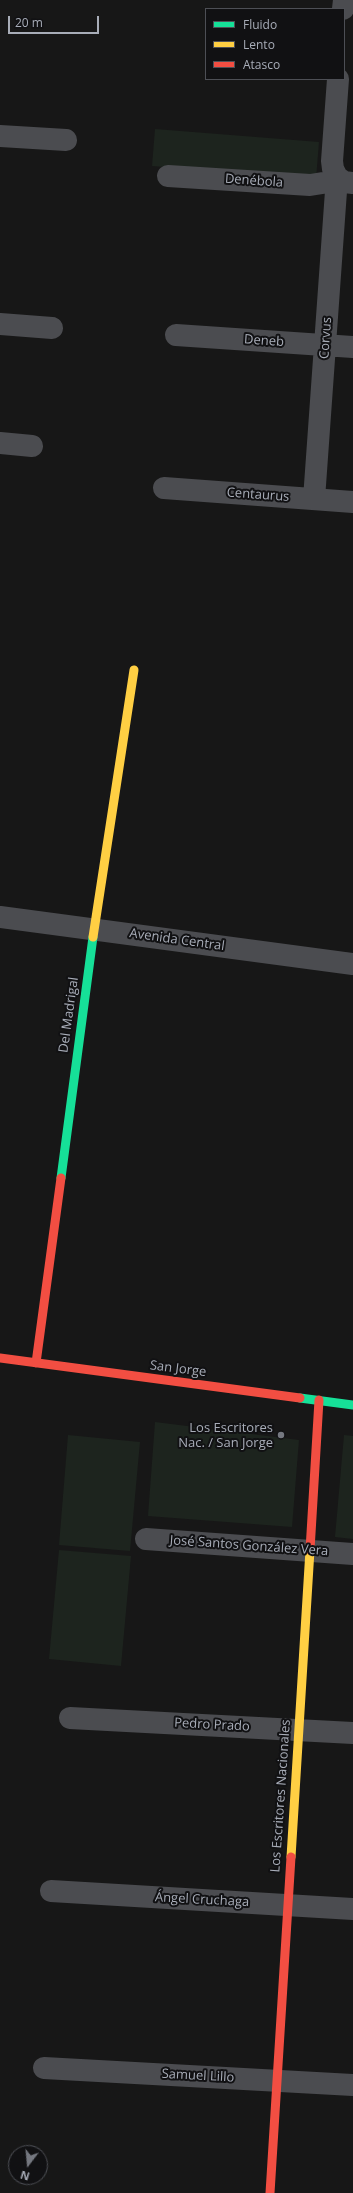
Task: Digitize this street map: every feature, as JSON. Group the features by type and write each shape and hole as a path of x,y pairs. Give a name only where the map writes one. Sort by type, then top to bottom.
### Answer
{"street":[{"path":"338,80 332,161 333,169 345,180"},
{"path":"0,136 66,140"},
{"name":"Denébola","path":"168,176 310,185 345,180"},
{"name":"Corvus","path":"314,499 325,345 345,180"},
{"path":"0,324 52,328"},
{"name":"Deneb","path":"176,335 353,347"},
{"path":"0,443 32,446"},
{"name":"Centaurus","path":"164,488 353,502"},
{"name":"Del Madrigal","path":"36,1363 94,929 134,670"},
{"name":"Avenida Central","path":"0,917 353,964"},
{"name":"San Jorge","path":"0,1358 353,1405"},
{"name":"Los Escritores Nacionales","path":"270,2193 319,1400"},
{"name":"José Santos González Vera","path":"146,1539 353,1554"},
{"name":"Pedro Prado","path":"70,1718 353,1733"},
{"name":"Ángel Cruchaga","path":"51,1891 353,1909"},
{"name":"Samuel Lillo","path":"44,2068 353,2085"}],"shaded area":[{"path":"155,129 319,142 316,179 152,166"},
{"path":"155,1422 299,1440 292,1527 148,1516"},
{"path":"68,1435 140,1442 130,1551 59,1545"},
{"path":"344,1435 353,1436 353,1539 335,1537"},
{"path":"59,1550 131,1556 121,1666 49,1659"}],"traffic: fast":[{"path":"61,1178 93,937"},
{"path":"300,1398 353,1405"}],"traffic: slow":[{"path":"93,937 134,670"},
{"path":"291,1857 310,1550"}],"traffic: jam":[{"path":"36,1363 61,1178"},
{"path":"0,1358 300,1398"},
{"path":"310,1550 319,1400"},
{"path":"270,2193 291,1857"}],"place":[{"name":"Los Escritores Nac. / San Jorge","path":"281,1435"}]}
